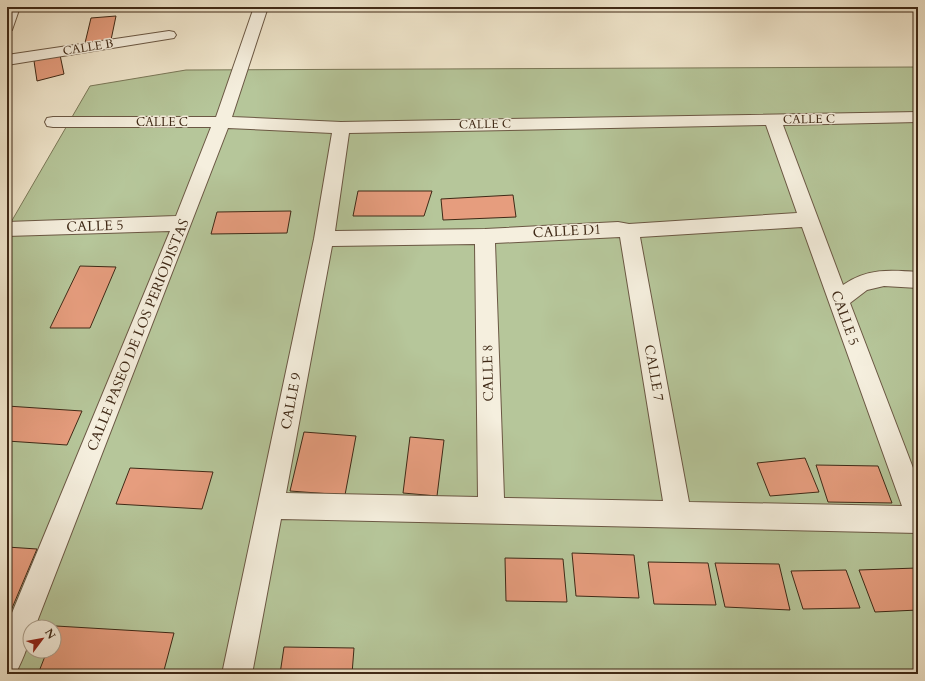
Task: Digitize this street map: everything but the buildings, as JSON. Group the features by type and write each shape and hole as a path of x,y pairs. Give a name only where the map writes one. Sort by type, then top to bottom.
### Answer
{"street":[{"path":"7,27 13,7"},
{"name":"CALLE PASEO DE LOS PERIODISTAS","path":"7,660 183,223 222,122 261,7"},
{"name":"CALLE B","path":"7,60 169,35"},
{"name":"CALLE C","path":"53,122 222,122 341,128 918,117"},
{"name":"CALLE 5","path":"772,119 918,516"},
{"name":"CALLE 9","path":"237,674 324,239 341,128"},
{"name":"CALLE D1","path":"324,239 485,236 618,229 629,231 809,220"},
{"name":"CALLE 5","path":"12,229 183,223"},
{"path":"7,245 12,229"},
{"name":"CALLE 7","path":"629,231 678,515"},
{"name":"CALLE 8","path":"485,236 491,511"},
{"path":"838,300 861,284 884,278 918,280"},
{"path":"270,506 918,520"}],"green space":[{"path":"918,67 918,674 7,674 7,229 90,86 186,70"}]}
